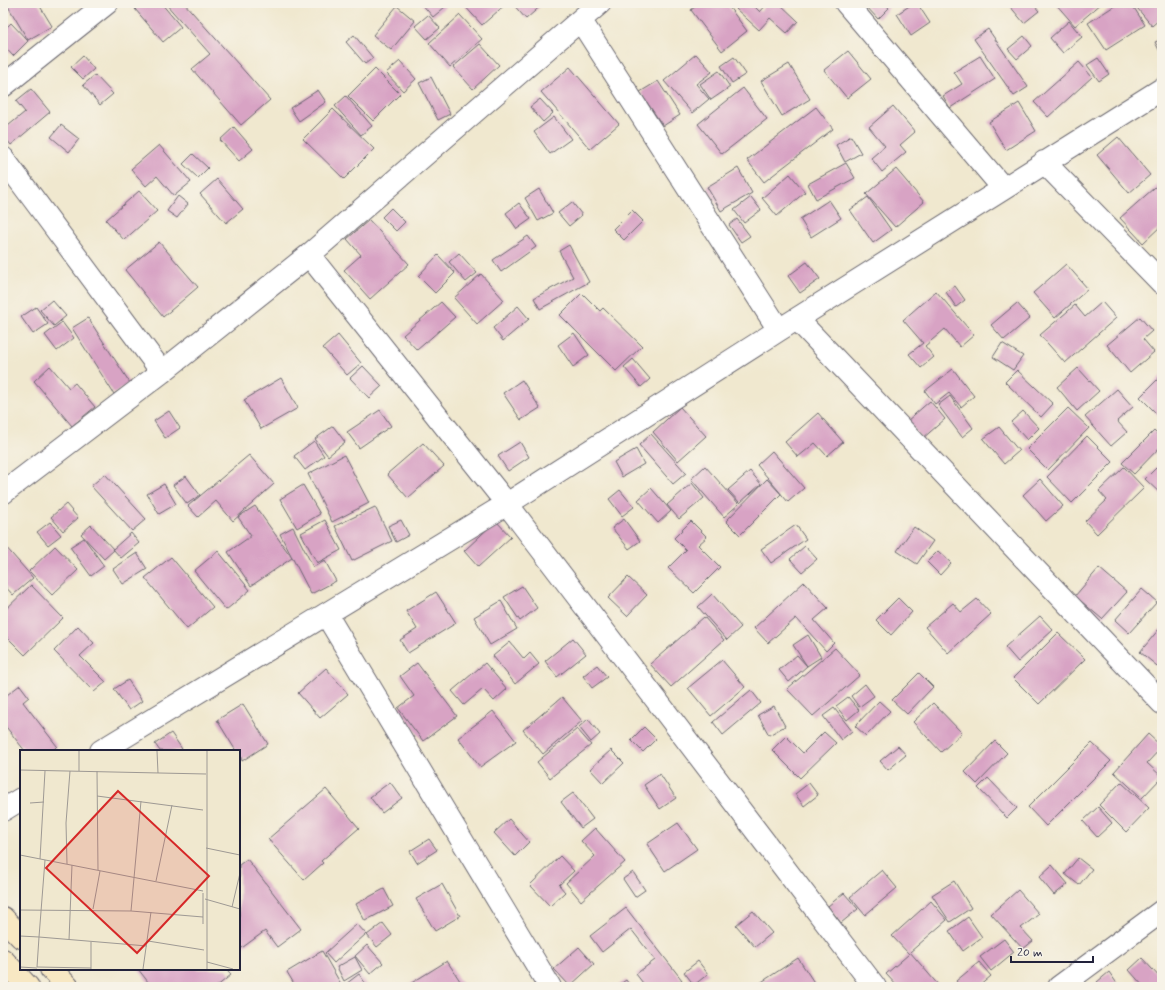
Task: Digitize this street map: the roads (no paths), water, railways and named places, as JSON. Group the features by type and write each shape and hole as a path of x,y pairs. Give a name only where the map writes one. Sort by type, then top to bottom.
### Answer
{"main road":[{"path":"3,918 20,936"},
{"path":"3,960 28,987"},
{"path":"52,970 68,987"}],"street":[{"path":"3,86 107,3"},
{"path":"3,493 162,372 308,255 581,21 600,3"},
{"path":"846,3 1003,188"},
{"path":"581,21 779,330"},
{"path":"103,750 507,504 797,318 1162,89"},
{"path":"3,158 162,372"},
{"path":"1044,162 1162,283"},
{"path":"308,255 507,504 875,987"},
{"path":"797,318 1162,703"},
{"path":"326,614 550,987"},
{"path":"3,810 20,800"},
{"path":"1059,987 1162,911"}]}
